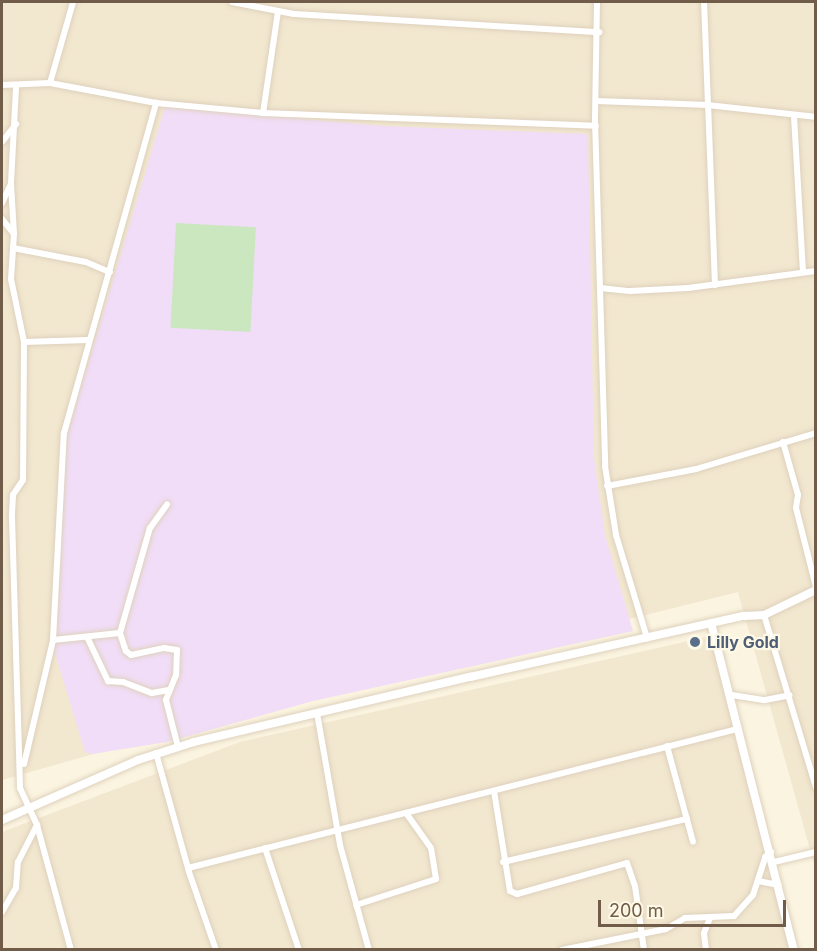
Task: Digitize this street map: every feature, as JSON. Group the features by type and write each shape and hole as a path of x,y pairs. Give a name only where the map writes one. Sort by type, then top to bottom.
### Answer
{"main road":[{"path":"2,820 156,753 317,713 711,623 764,615 816,589"}],"street":[{"path":"50,83 73,2"},
{"path":"232,2 278,12 477,27 599,32"},
{"path":"597,2 599,32 596,126 607,486 616,534 646,638"},
{"path":"704,2 715,285"},
{"path":"263,113 278,12"},
{"path":"2,85 16,87 50,83 156,103 263,113 596,126"},
{"path":"16,87 16,123 11,183 14,234 11,279 24,342 23,480 13,495 12,517 20,788 32,806 71,950"},
{"path":"596,101 708,105 816,117"},
{"path":"21,773 53,640 63,440 88,340 110,272 156,103"},
{"path":"794,116 803,272"},
{"path":"2,142 16,123"},
{"path":"2,203 11,183"},
{"path":"2,219 14,234"},
{"path":"13,248 86,262 110,272"},
{"path":"600,288 630,291 715,285 803,272 815,273"},
{"path":"24,342 88,340"},
{"path":"607,486 696,469 816,433"},
{"path":"783,442 789,476 798,495 796,508 816,589"},
{"path":"167,505 150,528 120,633 126,651 131,655 164,648 177,650 176,675 169,690 166,705 178,747"},
{"path":"764,615 816,787"},
{"path":"711,623 732,695 737,729 774,862 794,950"},
{"path":"53,640 88,639 120,633"},
{"path":"88,639 108,681 123,682 152,693 169,690"},
{"path":"732,695 765,700 790,695"},
{"path":"317,713 337,830 369,950"},
{"path":"188,868 737,729"},
{"path":"667,746 693,843"},
{"path":"156,753 188,868 216,950"},
{"path":"494,791 508,889 516,894 627,863 634,876 644,950"},
{"path":"356,905 436,879 431,849 406,813"},
{"path":"503,862 687,819"},
{"path":"2,912 16,888 18,862 37,825"},
{"path":"265,848 299,950"},
{"path":"562,950 641,931 666,929 685,918 710,918 737,914 758,881 765,857 771,852"},
{"path":"774,862 816,852"},
{"path":"758,881 779,885"},
{"path":"706,950 704,933 710,918"}],"shaded area":[{"path":"2,2 815,2 815,867 738,592 146,739 2,780"},
{"path":"165,107 385,126 588,134 594,458 605,535 633,631 313,701 167,742 92,754 85,752 55,653 64,443"},
{"path":"715,635 793,950 2,950 2,832 240,742"}],"green space":[{"path":"176,223 256,227 250,332 171,328"}],"place":[{"name":"Lilly Gold","path":"695,642"}]}
